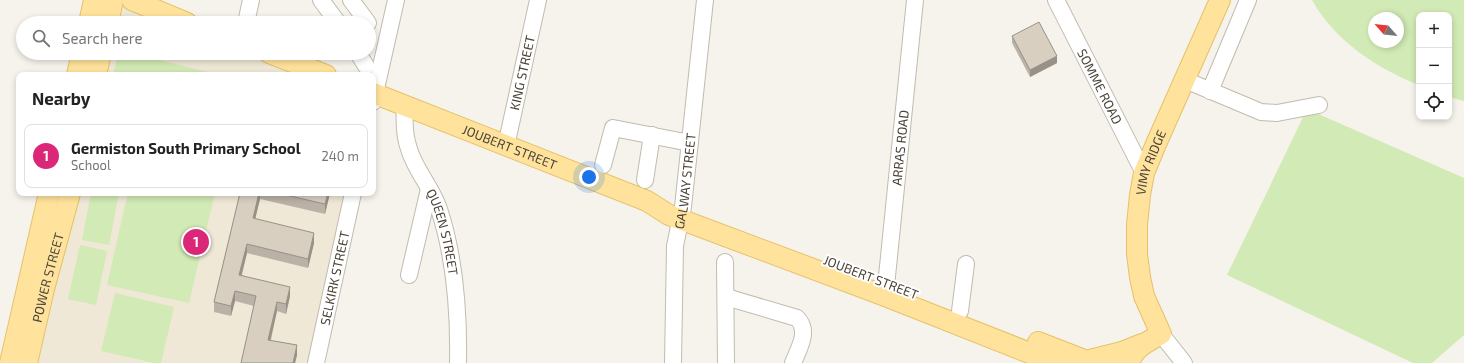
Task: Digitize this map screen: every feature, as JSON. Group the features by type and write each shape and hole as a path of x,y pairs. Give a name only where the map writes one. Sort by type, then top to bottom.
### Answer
{"main road":[{"path":"91,16 94,0"},
{"path":"110,16 113,0"},
{"path":"132,0 170,16"},
{"name":"VIMY RIDGE","path":"1161,334 1144,296 1137,254 1136,225 1144,173 1220,0"},
{"path":"78,72 80,60"},
{"path":"97,72 99,60"},
{"path":"287,60 318,72"},
{"name":"JOUBERT STREET","path":"376,97 648,201 668,215 681,213 886,290 1055,363"},
{"name":"POWER STREET","path":"27,363 49,196"},
{"name":"POWER STREET","path":"10,363 69,196"},
{"name":"JOUBERT STREET","path":"886,290 960,312 1089,362"},
{"path":"1089,362 1122,352 1161,334"},
{"path":"1129,363 1136,350 1142,344"}],"street":[{"path":"248,16 251,0"},
{"path":"321,0 333,16"},
{"path":"351,0 363,16"},
{"path":"376,88 396,0"},
{"name":"KING STREET","path":"506,146 538,0"},
{"name":"GALWAY STREET","path":"673,363 675,246 690,143 705,0"},
{"name":"ARRAS ROAD","path":"886,290 916,0"},
{"name":"SOMME ROAD","path":"1056,0 1144,173"},
{"path":"1210,92 1248,0"},
{"path":"376,33 386,47"},
{"path":"1185,80 1210,92 1269,114 1319,104"},
{"name":"QUEEN STREET","path":"405,107 405,131 409,151 438,207 452,263 458,315 458,363"},
{"path":"603,165 613,128 690,143"},
{"path":"645,180 652,135"},
{"path":"409,275 429,189"},
{"name":"SELKIRK STREET","path":"316,363 352,196"},
{"path":"725,262 726,363"},
{"path":"960,312 966,264"},
{"path":"726,297 797,318 804,329 803,338 793,363"},
{"name":"VIMY RIDGE","path":"1161,334 1184,363"}],"shaded area":[{"path":"110,0 128,0 169,16 106,16"},
{"path":"94,60 282,60 312,72 91,72"},
{"path":"58,196 356,196 319,363 19,363"}],"green space":[{"path":"1312,0 1464,0 1464,101 1452,98 1452,12 1416,12 1416,84 1387,70 1358,52 1332,28 1321,15"},
{"path":"116,60 159,60 208,72 114,72"},
{"path":"1307,109 1464,178 1464,335 1432,363 1413,363 1227,275"},
{"path":"90,196 118,196 109,245 82,240"},
{"path":"127,196 214,196 189,303 107,285"},
{"path":"80,245 107,251 96,305 68,299"},
{"path":"115,293 174,307 161,363 154,363 101,351"}],"building":[{"path":"1039,22 1057,56 1030,70 1012,36"},
{"path":"239,196 258,196 253,218 314,233 308,259 247,244 239,275 290,287 286,304 277,302 268,340 297,345 293,363 241,363 256,296 235,291 231,306 214,302"},
{"path":"290,196 327,196 325,204"}],"place":[{"name":"Germiston South Primary School","path":"196,242"}]}
